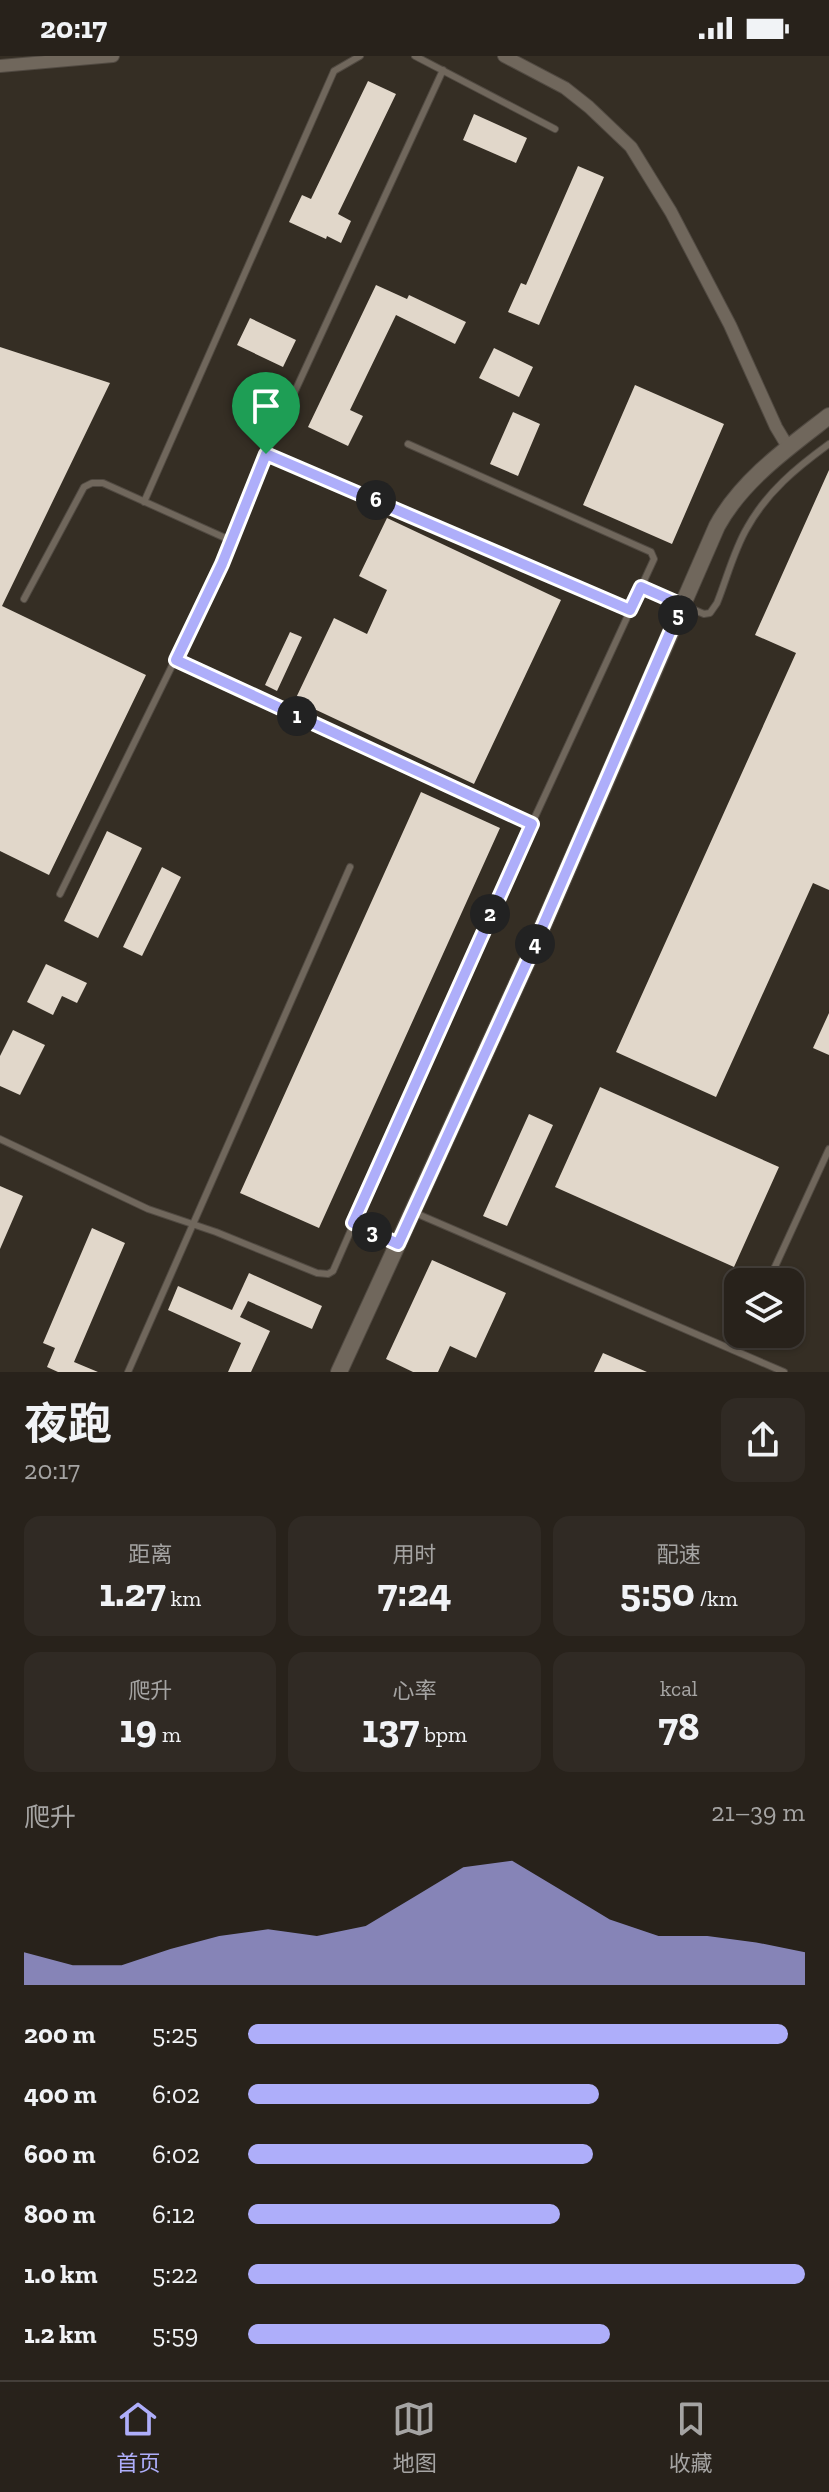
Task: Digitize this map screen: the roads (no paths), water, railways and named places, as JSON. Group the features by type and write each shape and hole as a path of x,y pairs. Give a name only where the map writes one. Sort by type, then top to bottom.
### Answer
{"street":[{"path":"0,66 113,56"},
{"path":"504,56 565,88 631,147 679,226 788,447"},
{"path":"339,1372 531,953 722,517 788,447 829,416"}],"lane":[{"path":"144,502 334,71 360,56"},
{"path":"415,56 555,129"},
{"path":"60,894 232,541 266,454 443,70"},
{"path":"0,1139 148,1209 317,1273 333,1271 654,559 651,552 408,444"},
{"path":"641,587 704,614 710,613 717,603 746,529 770,494 790,472 829,444"},
{"path":"266,454 630,610"},
{"path":"24,599 84,487 92,483 103,483 232,541"},
{"path":"176,660 532,824"},
{"path":"128,1372 350,867"},
{"path":"774,1268 829,1149"},
{"path":"413,1212 784,1372"},
{"path":"353,1223 398,1244"}]}
